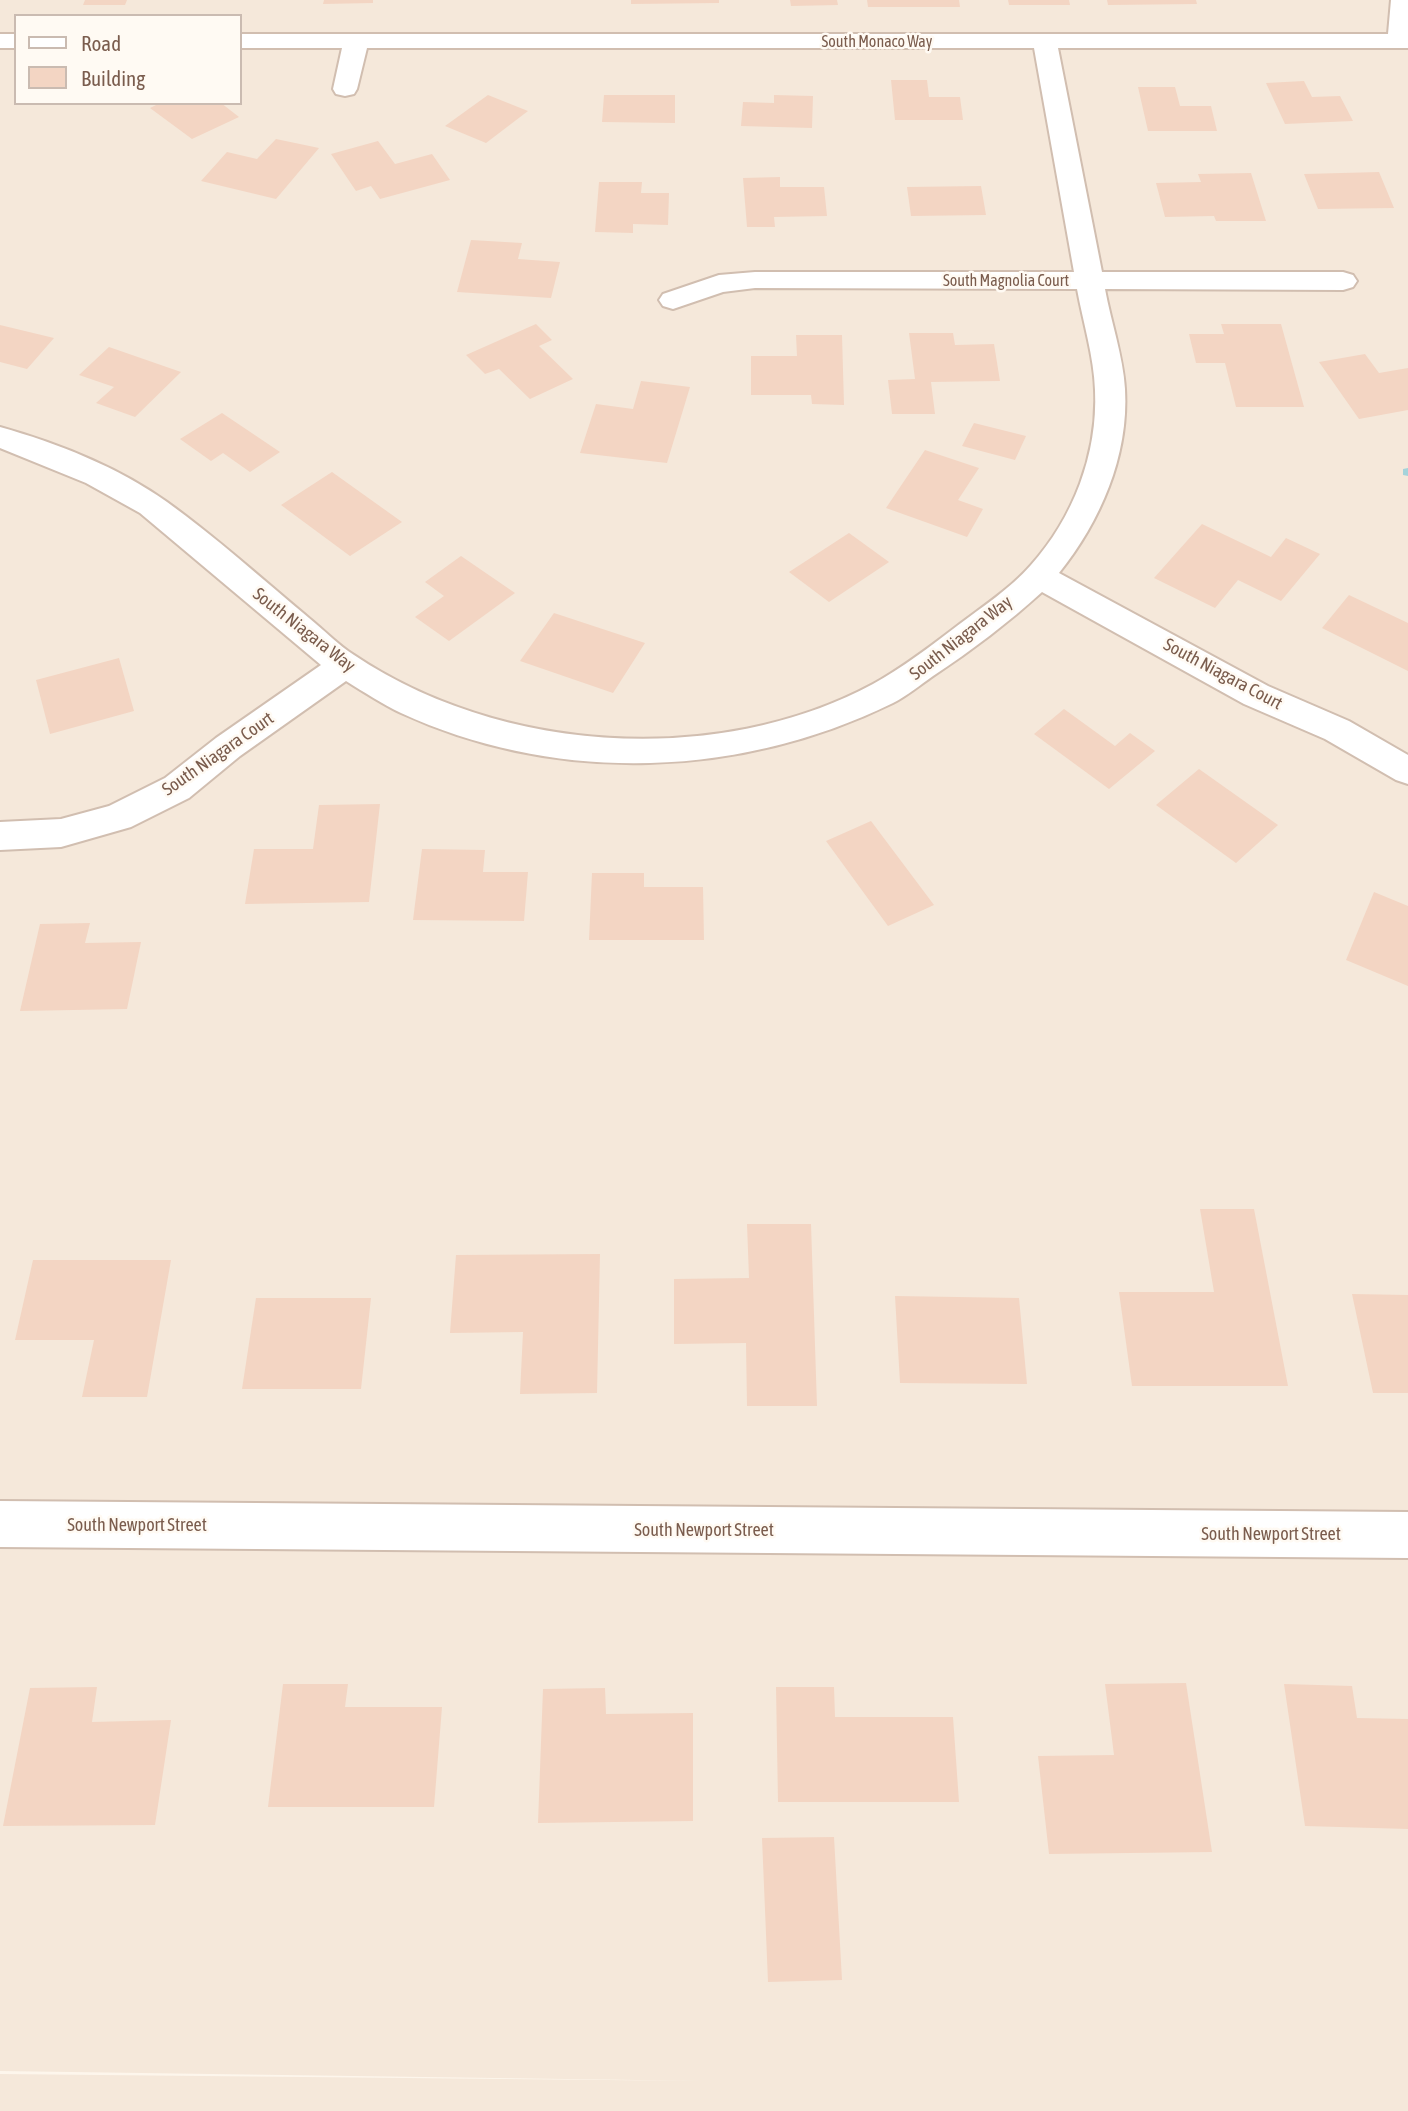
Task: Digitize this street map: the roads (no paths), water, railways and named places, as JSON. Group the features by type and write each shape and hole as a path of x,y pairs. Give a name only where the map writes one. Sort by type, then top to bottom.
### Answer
{"street":[{"name":"South Monaco Way","path":"242,41 1403,41 1403,0"},
{"path":"345,89 356,41"},
{"name":"South Niagara Way","path":"0,437 58,457 113,483 154,508 345,665 415,705 481,730 552,746 611,751 683,750 753,740 819,722 880,696 927,668 1039,576 1066,539 1093,490 1107,439 1110,389 1092,281 1045,42"},
{"name":"South Magnolia Court","path":"673,300 719,284 755,280 1343,281"},
{"name":"South Niagara Court","path":"1039,576 1256,695 1337,730 1408,771"},
{"name":"South Niagara Court","path":"0,836 61,833 130,811 177,788 228,747 345,665"},
{"name":"South Newport Street","path":"0,1524 1408,1535"}]}
